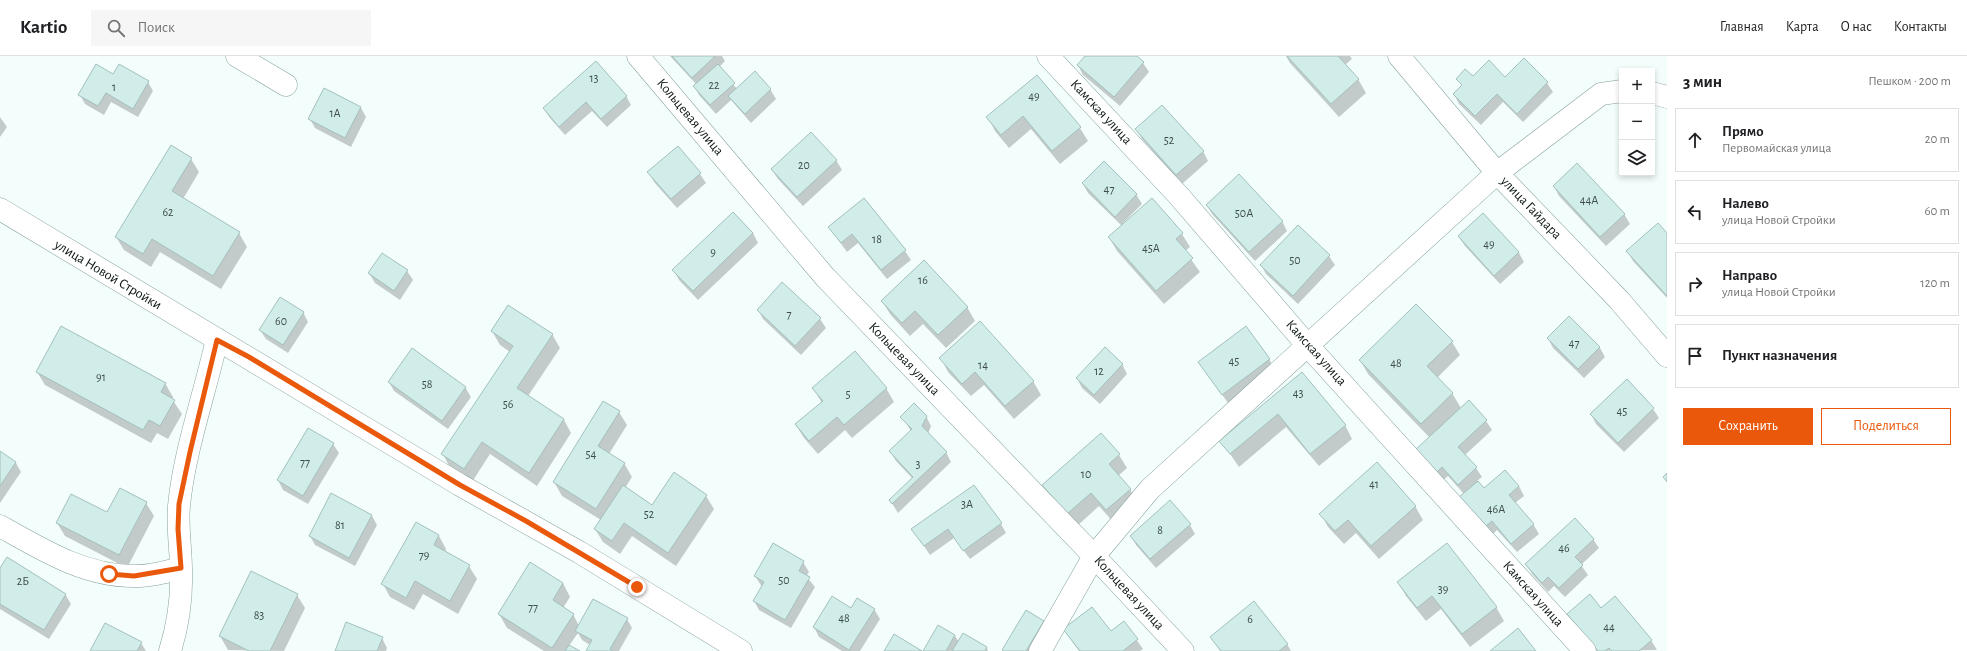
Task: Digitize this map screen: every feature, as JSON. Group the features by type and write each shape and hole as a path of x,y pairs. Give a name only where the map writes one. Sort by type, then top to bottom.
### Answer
{"street":[{"path":"237,56 286,85"},
{"name":"Кольцевая улица","path":"638,56 825,277 1094,556 1183,651"},
{"name":"Камская улица","path":"1048,56 1179,196 1308,346 1585,651"},
{"name":"улица Гайдара","path":"1399,56 1497,173 1608,289 1667,356"},
{"path":"1040,651 1094,556 1150,489 1497,173 1600,94 1619,91"},
{"path":"1655,94 1667,97"},
{"name":"улица Новой Стройки","path":"0,209 217,340 249,357 460,485 579,552 741,651"},
{"path":"170,651 176,633 182,587 178,529 179,504 217,340"},
{"path":"0,526 54,556 85,568 109,574 134,576 181,568"}],"building":[{"path":"672,56 715,56 692,78"},
{"path":"1085,56 1137,56 1144,62 1114,97 1077,65"},
{"path":"1287,56 1338,56 1359,79 1331,104"},
{"path":"1524,58 1548,82 1517,114 1497,94 1475,116 1453,94 1462,85 1456,79 1465,69 1473,76 1489,60 1505,77"},
{"path":"596,61 627,96 601,119 586,102 559,127 543,108"},
{"path":"96,64 113,74 119,64 149,81 133,109 106,93 98,106 78,95"},
{"path":"718,64 735,83 710,105 693,86"},
{"path":"755,71 771,89 745,114 728,96"},
{"path":"1037,75 1081,127 1052,151 1023,116 1001,135 986,117"},
{"path":"324,88 361,107 345,138 308,119"},
{"path":"1162,105 1204,151 1176,175 1135,129"},
{"path":"811,132 837,160 797,197 771,169"},
{"path":"171,145 192,158 172,191 240,232 213,276 152,239 143,254 115,237"},
{"path":"678,146 701,173 671,199 647,172"},
{"path":"1104,161 1137,194 1115,217 1082,183"},
{"path":"1577,163 1625,214 1600,237 1553,186"},
{"path":"1239,174 1283,221 1249,252 1206,205"},
{"path":"864,198 906,250 881,270 852,234 841,243 828,227"},
{"path":"1152,198 1183,233 1176,239 1193,258 1156,291 1108,237"},
{"path":"733,212 753,233 693,291 672,270"},
{"path":"1483,213 1519,252 1494,276 1458,236"},
{"path":"1658,223 1667,233 1667,296 1626,251"},
{"path":"1298,225 1330,255 1293,296 1260,265"},
{"path":"382,253 408,270 394,291 368,273"},
{"path":"924,260 968,307 938,335 915,311 902,323 881,301"},
{"path":"782,282 821,318 795,346 757,310"},
{"path":"280,297 304,312 283,345 259,330"},
{"path":"1416,304 1453,341 1427,366 1453,393 1421,424 1359,360"},
{"path":"508,305 553,334 517,388 564,419 529,473 482,442 464,469 441,454 513,346 491,331"},
{"path":"1569,316 1600,347 1578,369 1547,338"},
{"path":"980,321 1034,381 1005,406 975,372 962,384 939,358"},
{"path":"61,326 166,383 161,392 175,400 160,426 149,420 143,430 36,372"},
{"path":"1246,326 1270,359 1222,395 1198,362"},
{"path":"1105,347 1123,364 1094,395 1076,378"},
{"path":"412,348 466,387 442,421 388,382"},
{"path":"855,351 887,388 844,425 837,417 809,441 795,424 823,401 812,388"},
{"path":"1302,372 1346,425 1310,454 1278,414 1230,454 1219,441"},
{"path":"1627,379 1654,408 1618,443 1590,414"},
{"path":"1469,400 1487,420 1458,447 1477,467 1458,485 1442,467 1435,474 1414,451"},
{"path":"603,401 620,411 598,446 625,463 596,509 553,482"},
{"path":"914,403 927,416 922,426 947,452 892,504 889,500 913,477 889,451 912,429 900,417"},
{"path":"308,428 334,443 303,496 277,480"},
{"path":"1101,433 1120,454 1109,464 1131,489 1106,510 1091,493 1067,514 1042,485"},
{"path":"0,451 16,462 0,486"},
{"path":"1377,462 1416,506 1371,546 1348,520 1335,531 1319,514"},
{"path":"1505,470 1519,486 1509,495 1534,524 1511,544 1492,521 1485,527 1459,497 1478,481 1484,488"},
{"path":"674,472 707,495 668,553 624,523 612,541 594,529 623,485 652,505"},
{"path":"1667,473 1667,482 1663,477"},
{"path":"974,485 1002,523 963,551 948,529 924,546 911,529"},
{"path":"120,488 147,502 119,555 56,523 71,494 107,512"},
{"path":"331,493 372,515 349,558 309,536"},
{"path":"1170,500 1191,524 1150,559 1130,536"},
{"path":"1575,518 1594,539 1575,557 1583,565 1559,588 1548,577 1542,583 1525,564"},
{"path":"416,522 439,535 434,545 470,565 450,601 415,581 406,598 381,584"},
{"path":"773,543 804,561 799,571 810,577 785,620 753,601 764,582 754,576"},
{"path":"1447,543 1497,607 1462,634 1432,596 1417,608 1397,582"},
{"path":"7,557 66,594 44,630 0,604 0,568"},
{"path":"530,562 563,583 553,600 574,614 552,648 498,614"},
{"path":"251,571 298,594 270,651 249,651 219,636"},
{"path":"1590,594 1601,608 1615,596 1652,640 1639,651 1612,651 1609,648 1605,651 1598,651 1567,614"},
{"path":"832,596 851,608 857,598 875,609 849,650 813,627"},
{"path":"593,599 628,618 610,649 613,651 586,651 592,640 575,631"},
{"path":"1254,601 1288,644 1279,651 1221,651 1210,637"},
{"path":"1092,607 1111,631 1124,621 1138,639 1123,651 1080,651 1063,629"},
{"path":"1026,610 1044,621 1026,651 1002,650"},
{"path":"346,622 383,637 377,651 335,651"},
{"path":"105,623 142,642 137,651 90,651"},
{"path":"938,625 955,635 946,651 923,651"},
{"path":"1518,628 1536,651 1490,651"},
{"path":"963,633 987,647 985,651 952,651"},
{"path":"894,634 922,651 884,651"},
{"path":"569,645 580,651 565,651"}],"route":[{"path":"109,574 134,576 155,574 181,568 178,529 179,504 184,477 217,340 249,357 460,485 526,521 637,587"}]}
